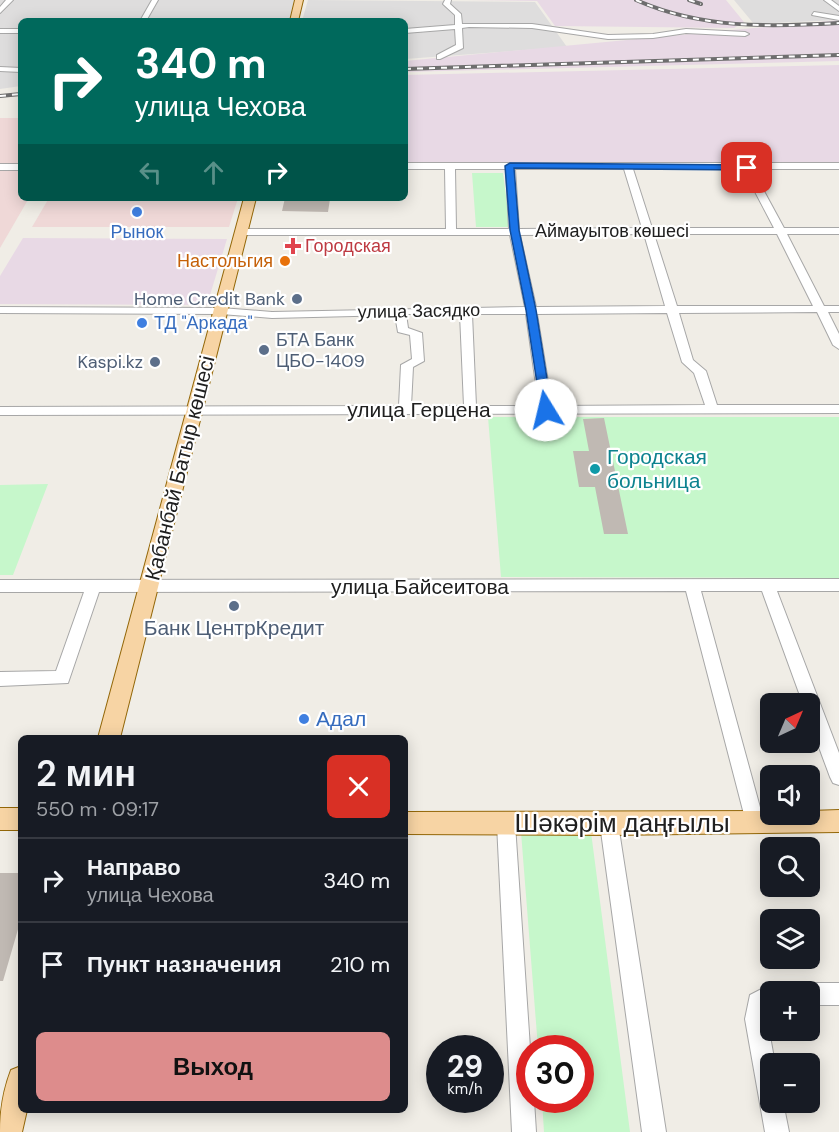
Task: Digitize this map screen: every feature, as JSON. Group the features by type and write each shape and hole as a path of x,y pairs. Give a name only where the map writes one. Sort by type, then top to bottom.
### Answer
{"main road":[{"path":"295,18 299,0"},
{"name":"Қабанбай Батыр көшесі","path":"110,735 249,201"},
{"path":"0,819 18,819"},
{"name":"Шәкәрім даңғылы","path":"408,823 609,824 839,821"},
{"path":"8,1132 18,1092"}],"street":[{"path":"0,11 10,0"},
{"path":"145,18 155,0"},
{"path":"440,57 460,46 458,14 446,4 448,0"},
{"path":"827,0 837,8"},
{"path":"814,14 839,18"},
{"path":"408,31 459,27 532,26 608,37 652,36 687,31 745,34"},
{"path":"0,31 18,31"},
{"path":"0,69 18,70"},
{"path":"408,166 747,168 839,166"},
{"path":"450,166 451,230"},
{"path":"510,166 514,230 531,310 546,410"},
{"path":"628,166 688,362 700,371 712,408"},
{"path":"0,167 18,167"},
{"path":"747,168 839,345"},
{"name":"Аймауытов көшесі","path":"241,232 839,231"},
{"name":"улица Засядко","path":"0,310 221,311 272,315 400,311 839,309"},
{"path":"400,311 402,330 416,333 418,361 407,365 405,410"},
{"path":"466,311 470,410"},
{"name":"улица Герцена","path":"0,411 839,409"},
{"path":"767,585 839,777"},
{"name":"улица Байсеитова","path":"0,586 839,585"},
{"path":"0,679 62,678 93,586"},
{"path":"692,586 755,822"},
{"path":"506,824 524,1132"},
{"path":"609,824 654,1132"},
{"path":"820,994 839,994"},
{"path":"760,1002 756,1019 762,1053"},
{"path":"773,1113 777,1132"}],"shaded area":[{"path":"0,0 294,0 290,18 18,18 18,86 0,89"},
{"path":"308,0 535,2 567,47 408,59 408,18 303,18"},
{"path":"466,0 726,0 744,22 734,28 555,26 537,1"},
{"path":"734,0 839,0 839,20 754,24"},
{"path":"839,20 839,61 408,72 408,61"},
{"path":"839,65 839,162 408,162 408,75"},
{"path":"0,118 18,118 18,201 27,201 0,248"},
{"name":"Рынок","path":"47,201 237,201 229,227 32,227"},
{"path":"23,238 227,239 207,305 0,304 0,276"}],"green space":[{"path":"472,173 503,173 510,227 476,227"},
{"path":"488,417 839,417 839,578 501,577"},
{"path":"48,484 13,575 0,575 0,485"},
{"path":"521,832 591,832 630,1132 544,1132 543,1113 594,1113 594,1035 537,1035"}],"building":[{"path":"284,201 330,201 328,212 282,211"},
{"name":"Городская больница","path":"604,418 628,534 604,534 595,487 579,487 573,451 589,451 583,419"},
{"path":"0,873 18,873 18,929 3,981 0,981"}],"railway":[{"path":"636,0 685,16 736,24 839,23"},
{"path":"689,0 701,4"},
{"path":"408,69 839,55"},
{"path":"0,96 18,94"}],"place":[{"name":"Рынок","path":"137,212"},
{"name":"Городская","path":"293,246"},
{"name":"Настольгия","path":"285,261"},
{"name":"Home Credit Bank","path":"297,299"},
{"name":"ТД \"Аркада\"","path":"142,323"},
{"name":"БТА Банк ЦБО-1409","path":"264,350"},
{"name":"Kaspi.kz","path":"155,362"},
{"name":"Городская больница","path":"595,469"},
{"name":"Банк ЦентрКредит","path":"234,606"},
{"name":"Адал","path":"304,719"}],"route":[{"path":"546,410 531,310 514,230 510,166 747,168"}]}
